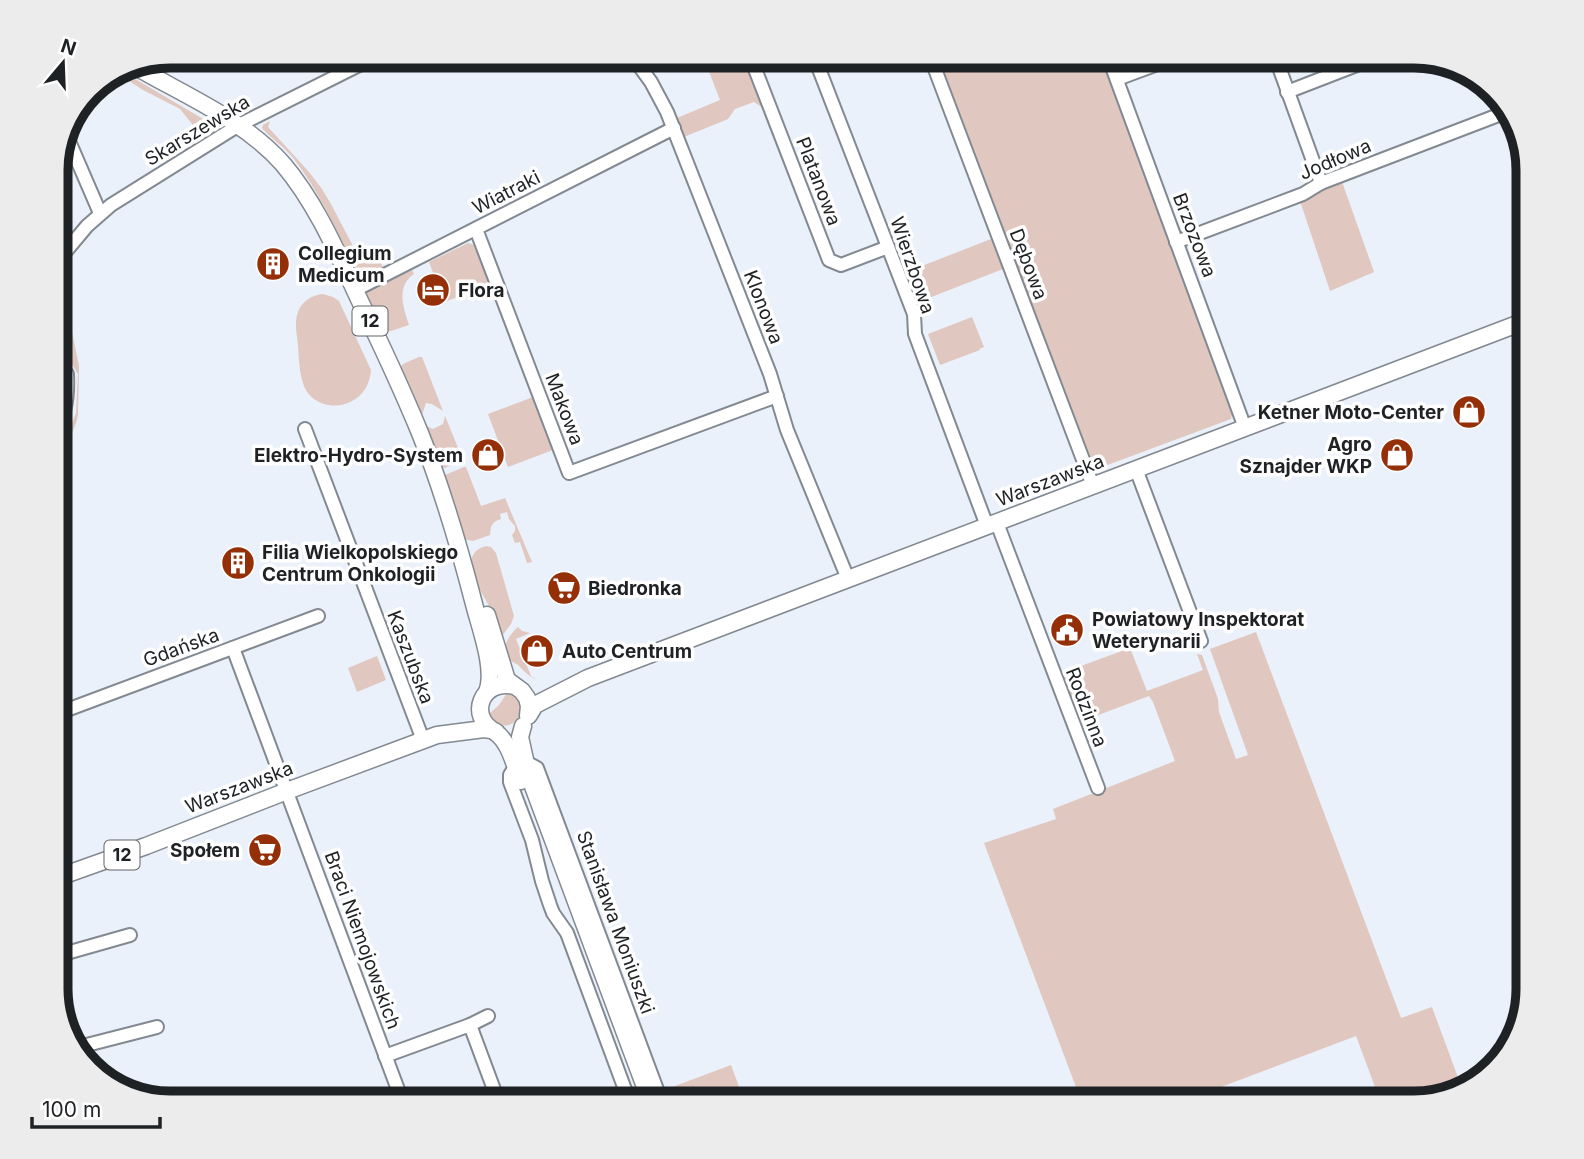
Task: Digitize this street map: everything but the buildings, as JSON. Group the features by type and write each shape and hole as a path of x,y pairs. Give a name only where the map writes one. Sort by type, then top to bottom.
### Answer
{"main road":[{"name":"12","path":"145,72 239,125 272,152 297,183 319,218 421,434 464,566 485,648 490,682 484,700 483,720 493,731"},
{"name":"Warszawska","path":"526,720 536,705 587,678 1516,325"},
{"name":"12","path":"464,566 488,617 507,680 528,702 526,720"},
{"name":"Warszawska","path":"518,689 534,692 587,678"},
{"path":"484,700 498,685 518,689"},
{"name":"Warszawska","path":"68,874 430,738 478,713 484,700"},
{"path":"493,731 516,731 526,720"},
{"name":"Stanisława Moniuszki","path":"526,720 520,737 520,764 636,1091"},
{"name":"Warszawska","path":"430,738 466,731 493,731"},
{"name":"Stanisława Moniuszki","path":"493,731 500,735 520,764 646,1091"}],"street":[{"name":"Skarszewska","path":"68,248 100,213 200,148 239,125 353,68"},
{"name":"Klonowa","path":"640,68 660,96 674,128 770,374 787,430 848,579"},
{"name":"Platanowa","path":"755,68 829,260 841,265 888,247"},
{"name":"Wierzbowa","path":"819,68 914,314 915,334 992,524"},
{"name":"Dębowa","path":"935,68 1093,486"},
{"name":"Brzozowa","path":"1113,68 1245,428"},
{"path":"1117,79 1147,68"},
{"path":"1279,68 1321,183"},
{"path":"1287,92 1349,68"},
{"name":"Jodłowa","path":"1176,242 1499,115"},
{"name":"Wiatraki","path":"355,290 674,128"},
{"path":"71,147 100,213"},
{"name":"Makowa","path":"476,229 569,473 777,396"},
{"name":"Kaszubska","path":"304,429 430,738"},
{"path":"1136,469 1200,641"},
{"name":"Rodzinna","path":"992,524 1098,788"},
{"name":"Gdańska","path":"68,710 318,616"},
{"name":"Braci Niemojowskich","path":"233,648 398,1091"},
{"name":"Stanisława Moniuszki","path":"625,1091 567,933 550,905 532,840 510,782 510,775 520,764 537,768 658,1091"},
{"path":"68,953 130,936"},
{"path":"385,1056 488,1016"},
{"path":"470,1025 495,1091"},
{"path":"85,1045 156,1027"}],"shaded area":[{"path":"708,68 748,68 751,77 759,83 765,101 763,108 754,102 735,109 728,119 684,137 677,118 720,100"},
{"path":"943,68 1107,68 1233,411 1231,419 1094,470"},
{"path":"131,77 210,123 211,131 201,138 180,109 126,79"},
{"path":"270,121 268,127 322,189 356,252 363,258 381,263 384,269 366,278 359,276 304,172 262,128"},
{"path":"1341,179 1374,272 1330,291 1300,201 1307,193"},
{"path":"991,239 1003,269 916,303 904,273"},
{"path":"468,243 475,245 490,285 444,302 429,262"},
{"path":"412,270 414,274 405,284 402,297 409,325 382,332 366,294 369,290"},
{"path":"323,294 339,301 371,370 363,392 345,404 330,405 316,401 306,390 300,369 296,324 298,312 308,299"},
{"path":"972,317 984,347 940,365 928,334"},
{"path":"72,332 79,366 78,414 68,444 68,434 76,413 78,374 68,362 68,338"},
{"path":"422,357 443,411 426,403 419,417 400,368"},
{"path":"533,397 553,450 508,467 488,414"},
{"path":"445,416 463,460 445,468 439,466 423,427 433,429 443,424"},
{"path":"464,467 481,506 505,498 532,562 527,563 520,542 515,543 512,535 515,526 507,512 500,514 501,519 492,525 490,535 473,541 463,539 444,478 445,475"},
{"path":"486,546 496,553 514,616 502,636 492,606 489,606 476,582 471,564 477,550"},
{"path":"518,627 530,633 516,639 531,676 538,680 530,676 511,661 505,652 508,638"},
{"path":"1256,632 1401,1018 1432,1007 1459,1080 1427,1090 1377,1091 1356,1036 1211,1091 1077,1091 984,843 1056,819 1053,809 1175,761 1149,696 1077,723 1059,674 1130,648 1147,691 1203,670 1197,654 1202,655 1236,759 1248,755 1210,649"},
{"path":"377,656 386,680 357,692 348,668"},
{"path":"507,693 517,699 521,714 511,724 503,726 496,723 489,714"},
{"path":"731,1065 741,1091 668,1091 667,1089"}],"place":[{"name":"Collegium Medicum","path":"273,264"},
{"name":"Flora","path":"433,290"},
{"name":"Ketner Moto-Center","path":"1469,412"},
{"name":"Elektro-Hydro-System","path":"488,455"},
{"name":"Agro Sznajder WKP","path":"1397,455"},
{"name":"Filia Wielkopolskiego Centrum Onkologii","path":"238,563"},
{"name":"Biedronka","path":"564,588"},
{"name":"Powiatowy Inspektorat Weterynarii","path":"1067,630"},
{"name":"Auto Centrum","path":"537,651"},
{"name":"Społem","path":"265,850"}]}
